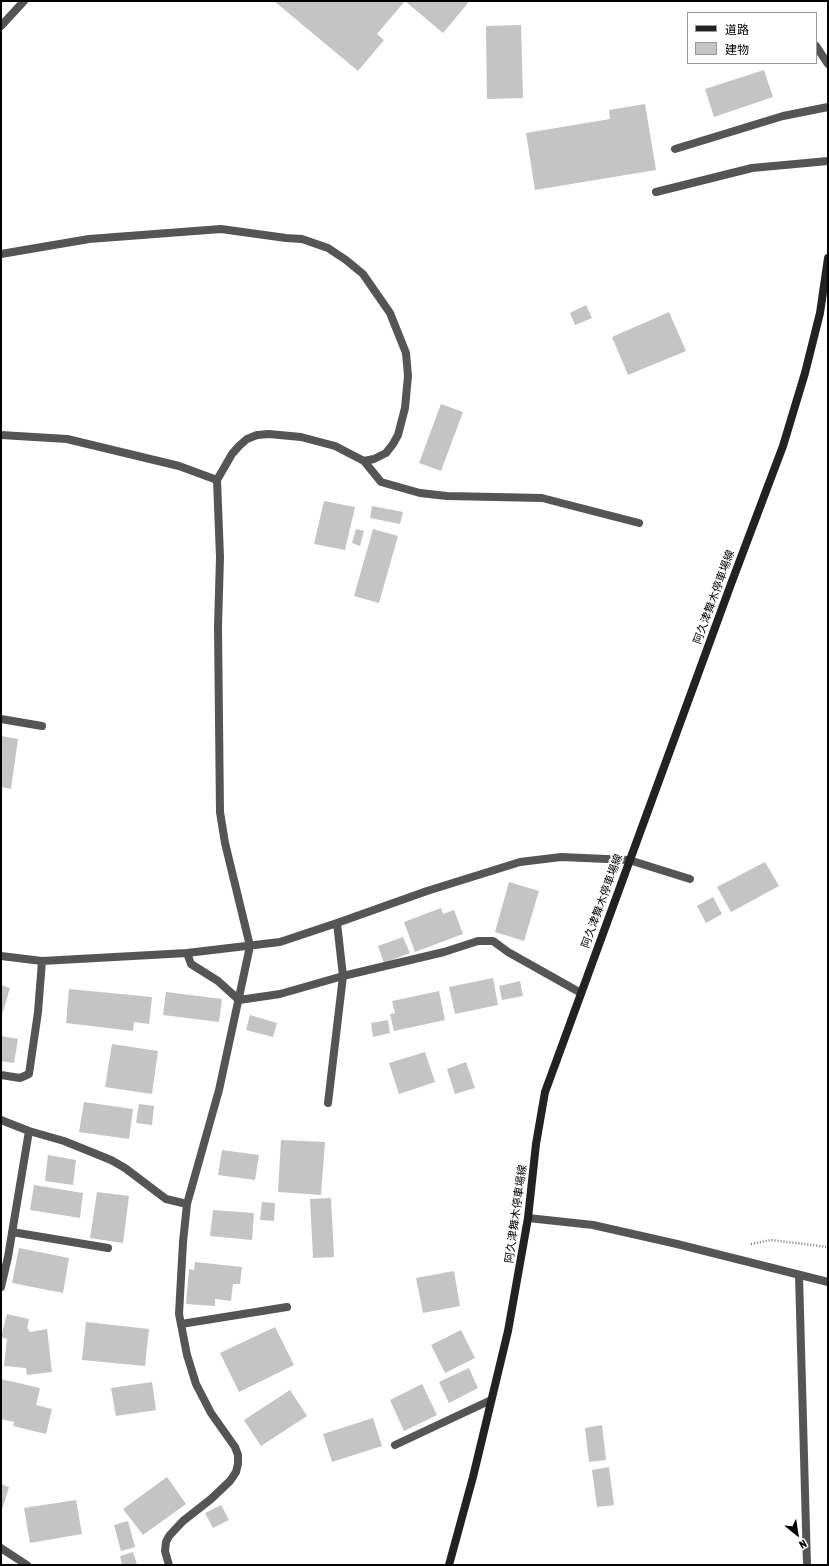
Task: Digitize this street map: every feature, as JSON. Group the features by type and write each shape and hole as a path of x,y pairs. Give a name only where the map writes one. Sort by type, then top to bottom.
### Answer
{"main road":[{"name":"阿久津舞木停車場線","path":"449,1565 473,1477 508,1331 528,1218 536,1144 545,1092 728,591 783,446 805,373 825,282 828,258"}],"street":[{"path":"1,26 24,1"},
{"path":"817,48 828,64"},
{"path":"676,149 783,116 828,107"},
{"path":"656,192 752,168 828,161"},
{"path":"1,254 89,239 221,229 302,239 328,248 363,274 390,312 406,353 408,376 405,408 398,435 386,453 374,460 364,461"},
{"path":"169,1565 165,1551 166,1542 169,1536 183,1520 211,1499 230,1481 236,1472 238,1464 238,1455 235,1447 211,1413 196,1384 187,1355 179,1314 187,1204 219,1090 250,946 225,843 220,812 218,635 220,557 217,480 232,454 247,439 257,435 269,434 301,437 335,446 364,461 381,482 420,493 448,496 542,498 639,523"},
{"path":"1,435 67,439 179,466 217,480"},
{"path":"1,719 42,726"},
{"path":"1,956 42,961 187,953 280,942 427,891 520,862 561,858 629,860 690,879"},
{"path":"328,1103 343,976 337,923"},
{"path":"239,1000 280,994 343,976 444,952 478,941 492,941 508,952 581,993"},
{"path":"187,953 191,964 218,981 239,1000"},
{"path":"1,1075 20,1078 29,1074 38,1012 42,961"},
{"path":"1,1120 29,1131 64,1141 111,1160 125,1168 166,1199 187,1204"},
{"path":"1,1286 12,1232 29,1131"},
{"path":"528,1218 593,1225 677,1244 828,1282"},
{"path":"12,1232 108,1248"},
{"path":"799,1275 807,1565"},
{"path":"181,1324 287,1307"},
{"path":"395,1445 491,1400"},
{"path":"1,1548 27,1565"}],"path":[{"path":"750,1244 771,1240 828,1247"}],"building":[{"path":"274,1 405,1 377,34 384,40 358,71"},
{"path":"405,1 465,1 468,3 443,33"},
{"path":"521,25 523,98 487,99 486,26"},
{"path":"764,70 773,97 714,117 705,89"},
{"path":"645,104 656,170 535,190 526,133 610,119 609,110"},
{"path":"586,305 592,318 575,325 570,313"},
{"path":"669,312 686,351 628,375 612,337"},
{"path":"441,404 463,412 441,471 419,463"},
{"path":"324,501 355,507 345,550 314,544"},
{"path":"372,506 403,512 400,524 370,518"},
{"path":"356,529 364,531 360,546 352,543"},
{"path":"373,529 398,536 379,603 354,596"},
{"path":"1,736 18,739 11,789 1,787"},
{"path":"765,862 779,886 731,912 717,887"},
{"path":"509,882 539,891 524,941 495,932"},
{"path":"713,897 722,914 706,923 697,906"},
{"path":"441,908 443,914 454,910 463,934 415,952 404,922"},
{"path":"403,937 410,953 384,963 378,946"},
{"path":"493,978 498,1005 455,1014 449,987"},
{"path":"520,981 523,996 502,1000 499,986"},
{"path":"1,985 10,988 1,1018"},
{"path":"69,989 152,997 149,1024 134,1022 133,1031 66,1023"},
{"path":"439,991 445,1020 394,1031 390,1014 395,1013 392,1001"},
{"path":"166,992 222,999 219,1022 163,1015"},
{"path":"250,1015 277,1023 273,1037 246,1030"},
{"path":"388,1020 390,1033 373,1037 371,1023"},
{"path":"1,1036 18,1039 14,1063 1,1061"},
{"path":"112,1044 158,1051 152,1094 105,1087"},
{"path":"425,1052 435,1082 399,1094 389,1063"},
{"path":"466,1062 475,1088 455,1094 447,1069"},
{"path":"84,1102 133,1109 129,1139 79,1132"},
{"path":"139,1104 154,1106 152,1125 136,1123"},
{"path":"281,1140 325,1142 321,1195 278,1192"},
{"path":"222,1150 259,1155 255,1180 218,1175"},
{"path":"48,1155 76,1160 73,1185 45,1181"},
{"path":"34,1185 83,1193 80,1218 30,1210"},
{"path":"97,1192 129,1196 123,1243 90,1238"},
{"path":"331,1198 334,1257 313,1258 310,1199"},
{"path":"262,1202 275,1203 274,1221 260,1220"},
{"path":"213,1210 254,1213 252,1240 210,1236"},
{"path":"19,1248 69,1258 63,1293 12,1283"},
{"path":"195,1262 242,1267 240,1284 233,1284 231,1301 215,1299 215,1306 186,1304 189,1269 194,1270"},
{"path":"454,1271 460,1306 423,1313 416,1278"},
{"path":"7,1314 29,1319 27,1328 30,1332 47,1329 52,1372 27,1375 26,1368 4,1366 7,1339 1,1337"},
{"path":"86,1322 149,1329 145,1366 82,1360"},
{"path":"275,1327 294,1365 239,1392 220,1353"},
{"path":"461,1330 475,1358 445,1373 431,1345"},
{"path":"469,1368 478,1388 449,1403 439,1382"},
{"path":"1,1379 40,1388 36,1405 52,1409 46,1434 13,1426 14,1422 1,1419"},
{"path":"152,1382 156,1410 116,1416 111,1388"},
{"path":"422,1384 437,1415 404,1431 390,1400"},
{"path":"290,1390 307,1416 261,1446 244,1420"},
{"path":"373,1418 382,1446 332,1462 323,1434"},
{"path":"602,1425 606,1460 589,1462 585,1428"},
{"path":"609,1467 614,1505 597,1507 592,1470"},
{"path":"167,1477 186,1504 143,1535 123,1509"},
{"path":"1,1484 9,1487 1,1513"},
{"path":"76,1500 82,1534 30,1543 24,1508"},
{"path":"221,1505 229,1520 213,1528 205,1513"},
{"path":"128,1521 135,1547 121,1551 114,1525"},
{"path":"133,1552 137,1564 122,1565 120,1556"}]}
